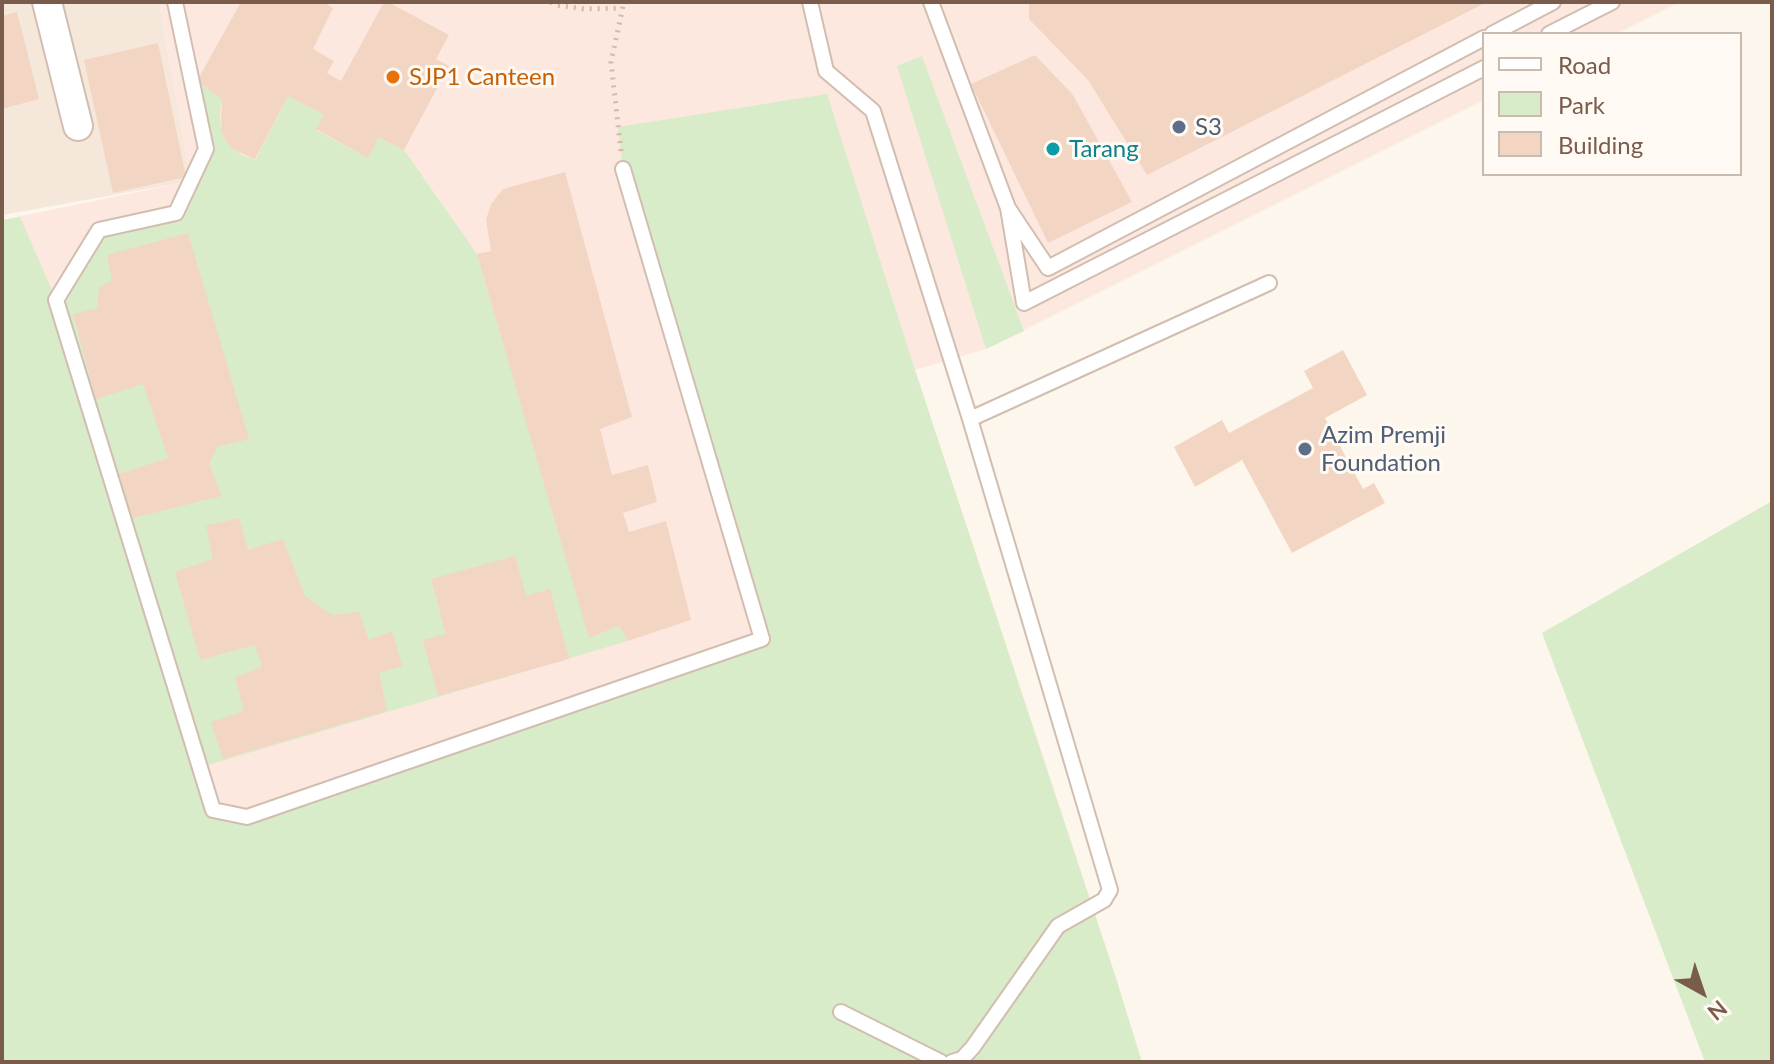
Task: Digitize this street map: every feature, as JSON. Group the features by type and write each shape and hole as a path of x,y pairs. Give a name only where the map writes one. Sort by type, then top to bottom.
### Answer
{"street":[{"path":"47,2 78,126"}],"lane":[{"path":"175,2 206,149 176,213 99,230 56,300 213,810 247,817 762,639 623,169"},
{"path":"810,2 826,71 873,111 970,419 1110,890 1104,900 1058,926 973,1047 962,1059 952,1062"},
{"path":"931,2 1008,208 1024,303 1482,69"},
{"path":"1496,32 1553,2"},
{"path":"1553,32 1612,2"},
{"path":"1008,208 1048,268 1482,39"},
{"path":"970,419 1269,283"},
{"path":"841,1012 941,1062"}],"path":[{"path":"551,2 584,9 623,5 611,62 623,169"}],"shaded area":[{"path":"2,2 159,2 191,181 2,215"},
{"path":"159,2 1680,2 1620,32 1482,32 1482,101 986,349 915,370 1116,978 2,1062 2,220 190,181"}],"green space":[{"path":"922,56 1024,331 986,349 897,66"},
{"path":"197,81 222,99 221,130 226,142 244,156 256,159 288,96 324,115 316,130 368,158 379,137 404,150 477,254 590,637 619,626 628,641 201,767 213,810 247,817 762,639 623,169 618,127 827,94 1142,1062 2,1062 2,220 20,217 56,299 99,230 176,213 206,149"},
{"path":"1772,501 1772,1062 1705,1062 1542,633"}],"building":[{"path":"241,2 323,2 333,8 313,49 334,61 327,73 341,81 384,2 449,35 436,59 449,66 404,150 379,137 368,158 316,129 324,115 288,96 255,159 234,150 221,130 222,99 197,81"},
{"name":"S3","path":"1029,2 1487,2 1147,175 1088,80 1029,19"},
{"path":"17,12 39,99 2,109 2,16"},
{"path":"158,43 186,177 113,193 84,60"},
{"name":"Tarang","path":"1035,55 1073,95 1132,202 1048,243 971,84"},
{"path":"565,172 632,417 600,429 612,475 648,465 657,502 623,513 629,532 666,521 691,620 628,641 619,626 589,638 477,254 491,251 486,220 491,204 503,189"},
{"path":"188,233 249,439 217,447 209,464 222,496 133,518 119,474 168,458 143,384 96,399 73,314 97,308 99,287 112,281 107,255"},
{"path":"1343,350 1367,395 1325,418 1363,489 1374,483 1385,503 1292,553 1242,460 1195,487 1174,447 1222,420 1229,433 1313,388 1304,371"},
{"path":"239,518 248,550 283,539 305,596 332,615 359,612 369,640 392,631 402,666 379,673 387,711 223,759 211,722 244,711 235,677 262,667 255,645 200,660 175,572 213,559 206,526"},
{"path":"515,556 526,596 550,589 569,659 438,696 423,640 446,634 431,579"}],"place":[{"name":"SJP1 Canteen","path":"393,77"},
{"name":"S3","path":"1179,127"},
{"name":"Tarang","path":"1053,149"},
{"name":"Azim Premji Foundation","path":"1305,449"}]}
